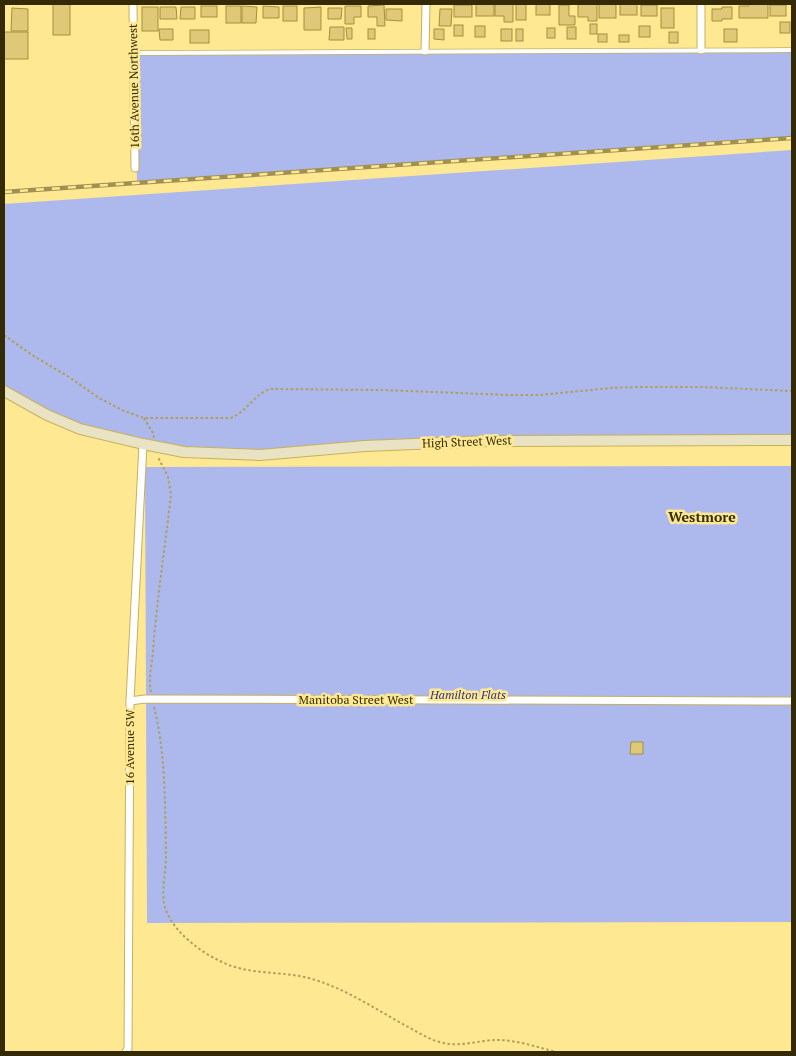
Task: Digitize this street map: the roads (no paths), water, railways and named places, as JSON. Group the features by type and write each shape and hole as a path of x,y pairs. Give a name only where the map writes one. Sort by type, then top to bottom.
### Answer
{"main road":[{"name":"High Street West","path":"4,391 46,415 80,429 184,452 260,455 365,446 489,441 792,440"}],"street":[{"name":"16th Avenue Northwest","path":"133,4 135,168"},
{"path":"425,51 426,4"},
{"path":"700,4 701,50"},
{"name":"16 Avenue SW","path":"127,1051 130,701 143,444"},
{"name":"Manitoba Street West","path":"130,701 792,701"}],"lane":[{"path":"134,53 792,50"}],"railway":[{"path":"4,192 792,138"}],"district":[{"name":"Westmore","path":"702,517"}],"park label":[{"name":"Hamilton Flats","path":"468,695"}]}
